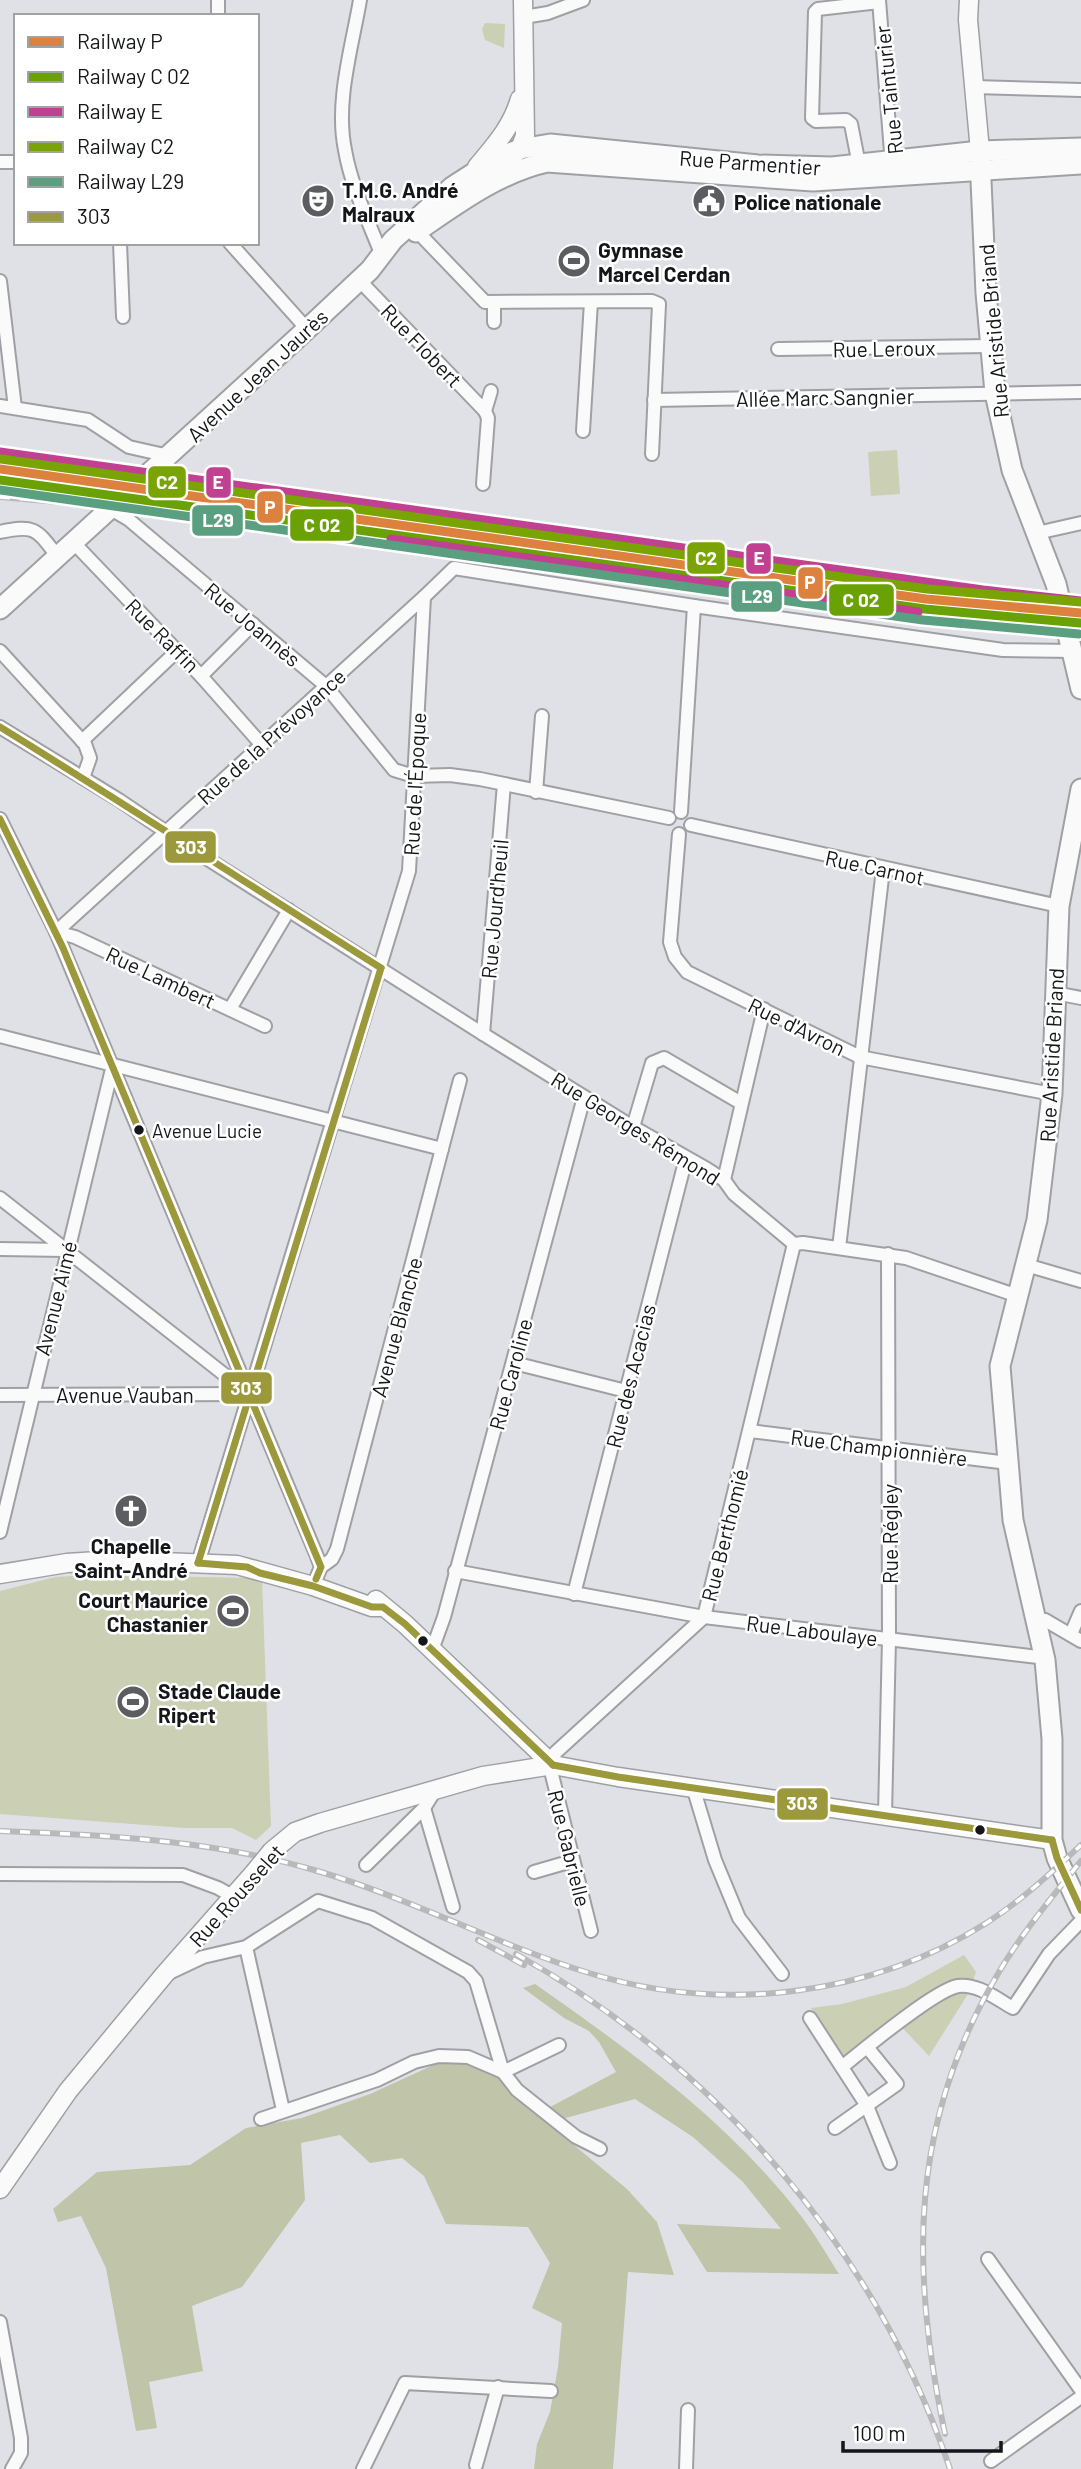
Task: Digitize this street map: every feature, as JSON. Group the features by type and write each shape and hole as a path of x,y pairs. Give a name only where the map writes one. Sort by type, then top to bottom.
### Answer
{"main road":[{"name":"Rue Aristide Briand","path":"960,0 968,20"},
{"name":"Rue Aristide Briand","path":"969,0 968,20 995,393 1006,451 1056,584 1081,689"},
{"path":"468,197 520,149 525,136 520,118 524,86 524,5"},
{"path":"520,118 549,153"},
{"path":"472,173 520,118"},
{"name":"Avenue Jean Jaurès","path":"3,607 307,329 414,228 452,187 498,158 520,149"},
{"name":"Rue Parmentier","path":"520,149 786,180 900,169"},
{"path":"900,169 980,170 994,160 1045,158 1081,149"},
{"name":"Avenue Jean Jaurès","path":"414,228 549,153"},
{"path":"900,169 958,172 1081,164"},
{"name":"Rue Aristide Briand","path":"1052,1840 1052,1739 1045,1660 1013,1520 1000,1366 1037,1220 1052,1094 1059,906 1081,789"},
{"path":"0,1574 67,1563 113,1560 237,1565 256,1569 260,1573 317,1577 375,1600 553,1765 618,1777 1052,1840 1057,1858 1079,1901"},
{"name":"Rue Rousselet","path":"0,2189 68,2091 272,1851 295,1832 483,1776 553,1765"}],"street":[{"path":"360,0 342,120 354,180 382,257"},
{"path":"524,5 548,13 583,0"},
{"path":"866,171 851,124 846,120 816,121 812,118 816,12 818,9 879,1"},
{"name":"Rue Tainturier","path":"879,1 900,169"},
{"path":"974,87 1081,90"},
{"path":"414,228 480,299 494,303 652,301 659,304 652,454"},
{"path":"120,245 123,317"},
{"path":"232,245 307,329"},
{"name":"Rue Flobert","path":"359,280 485,411"},
{"path":"0,281 15,408"},
{"path":"583,431 592,302"},
{"path":"494,303 494,322"},
{"name":"Rue Leroux","path":"778,349 990,346"},
{"path":"483,484 488,418 485,411 491,391"},
{"name":"Allée Marc Sangnier","path":"654,400 1081,392"},
{"path":"0,406 89,420 129,447 169,456"},
{"name":"Rue Joannès","path":"111,509 128,519 326,685 394,770 414,776"},
{"path":"1037,533 1081,523"},
{"path":"0,532 30,528 39,533 58,557"},
{"name":"Rue Raffin","path":"74,543 201,676 253,624"},
{"name":"Rue de la Prévoyance","path":"56,932 454,568 694,606"},
{"name":"Rue de l'Époque","path":"198,1563 409,871 425,597"},
{"path":"681,812 694,606 1003,650 1074,651"},
{"path":"0,651 82,741 90,758 83,778"},
{"path":"82,741 177,652"},
{"path":"201,676 261,744"},
{"path":"537,792 542,716"},
{"name":"Rue Georges Rémond","path":"0,727 584,1097 724,1180 734,1194 794,1244"},
{"path":"414,776 450,775 669,818"},
{"name":"Rue Jourd'heuil","path":"484,1034 504,784"},
{"path":"681,812 688,815 691,825 685,833 679,834 670,829 669,818 674,813 681,812"},
{"path":"0,819 56,932 113,1065 250,1394 317,1577"},
{"name":"Rue Carnot","path":"691,825 1059,906"},
{"name":"Rue d'Avron","path":"679,834 670,942 674,957 687,972 860,1057 1052,1094"},
{"path":"838,1248 883,869"},
{"path":"230,1009 289,910"},
{"name":"Rue Lambert","path":"56,932 75,937 265,1026"},
{"path":"1055,993 1081,998"},
{"path":"724,1180 764,1009"},
{"path":"0,1037 442,1149"},
{"path":"633,1127 652,1063 664,1058 741,1103"},
{"name":"Avenue Aimé","path":"0,1532 66,1250 113,1065"},
{"name":"Avenue Blanche","path":"317,1577 337,1549 460,1080"},
{"name":"Rue Caroline","path":"432,1650 444,1617 514,1363 584,1097"},
{"name":"Rue des Acacias","path":"574,1594 686,1158"},
{"path":"0,1198 250,1394"},
{"path":"794,1244 803,1243 906,1258 1018,1296"},
{"name":"Rue Berthomié","path":"553,1765 555,1753 704,1618 794,1244"},
{"path":"0,1249 66,1250"},
{"name":"Rue Régley","path":"885,1814 889,1639 888,1254"},
{"path":"1026,1265 1081,1281"},
{"path":"514,1363 626,1391"},
{"name":"Avenue Vauban","path":"0,1395 250,1394"},
{"name":"Rue Championnière","path":"750,1431 1008,1463"},
{"name":"Rue Laboulaye","path":"455,1571 704,1618 1038,1657 1045,1660"},
{"path":"1037,1619 1045,1620 1076,1637 1081,1611"},
{"name":"Rue Gabrielle","path":"553,1765 552,1775 591,1931"},
{"path":"693,1787 715,1860 739,1918 782,1974"},
{"path":"366,1865 424,1808 436,1789"},
{"path":"424,1808 453,1907"},
{"path":"534,1872 572,1861"},
{"path":"0,1874 183,1875 234,1897"},
{"path":"164,1975 203,1957 246,1947 318,1901 372,1918 468,1972 476,1981 503,2073 517,2090 576,2137 600,2149"},
{"path":"842,2067 938,1995 958,1986 976,1988 1013,2008 1049,1954 1081,1922"},
{"path":"246,1947 283,2110"},
{"path":"810,2018 867,2106 890,2163"},
{"path":"503,2073 559,2045"},
{"path":"835,2128 897,2084 867,2046"},
{"path":"261,2119 377,2080 414,2062 439,2056 468,2057 503,2073"},
{"path":"988,2259 1081,2390"},
{"path":"0,2322 21,2438 21,2453 12,2469"},
{"path":"363,2469 405,2383 551,2391"},
{"path":"476,2465 498,2387"},
{"path":"991,2461 1081,2397"},
{"path":"686,2469 688,2410"}],"green space":[{"path":"485,23 505,24 504,48 485,40 482,29"},
{"path":"897,450 900,494 871,496 868,452"},
{"name":"Stade Claude Ripert","path":"93,1575 262,1578 271,1826 256,1840 232,1828 185,1828 0,1814 0,1591 55,1577"},
{"path":"964,1955 976,1972 968,1994 929,2056 896,2021 844,2062 811,2008 842,2004 906,1987"},
{"path":"535,1984 643,2062 742,2149 801,2216 839,2274 707,2272 677,2224 781,2229 743,2182 693,2137 635,2099 562,2119 552,2127 627,2189 657,2222 674,2275 628,2272 613,2469 534,2469 537,2444 550,2412 562,2323 532,2308 550,2263 528,2227 446,2224 424,2176 402,2158 370,2163 340,2135 301,2143 305,2200 242,2287 192,2306 203,2371 149,2382 157,2428 136,2431 106,2268 81,2216 58,2222 53,2209 97,2172 190,2165 246,2128 302,2118 370,2094 440,2062 461,2061 495,2073 537,2114 616,2072 599,2042 589,2031 564,2018 523,1988"}],"railway":[{"path":"0,497 184,513 362,544 636,583 758,591"},
{"path":"0,1831 158,1841 275,1860 383,1893 589,1973 639,1986 690,1993 742,1995 794,1991 845,1982 894,1967 942,1947 1013,1905 1081,1845"},
{"path":"945,2434 926,2313 923,2255 925,2197 933,2141 948,2085 969,2028 999,1972 1027,1929 1081,1861"},
{"path":"478,1940 524,1965"},
{"path":"516,1954 589,1999 658,2051 722,2108 781,2171 833,2239 880,2312 919,2389 950,2469"}],"rail line":[{"name":"E","path":"0,452 983,590 1081,601"},
{"name":"C2","path":"1,459 927,589 1081,602"},
{"name":"P","path":"0,469 926,599 1081,613"},
{"name":"L29","path":"0,490 923,620 1079,634"},
{"name":"E","path":"391,539 918,612"}],"transit line":[{"path":"0,480 925,609 1080,623"},
{"name":"303","path":"0,727 381,968"},
{"name":"303","path":"0,819 63,948 321,1567 316,1579"},
{"name":"303","path":"198,1563 381,968"},
{"name":"303","path":"198,1563 247,1567 372,1607 383,1607 405,1624 553,1765"},
{"name":"303","path":"553,1765 618,1777 1052,1840"},
{"name":"303","path":"1052,1840 1057,1858 1081,1910"}],"place":[{"name":"T.M.G. André Malraux","path":"318,201"},
{"name":"Police nationale","path":"709,201"},
{"name":"Gymnase Marcel Cerdan","path":"574,261"},
{"name":"Avenue Lucie","path":"139,1130"},
{"name":"Chapelle Saint-André","path":"131,1511"},
{"name":"Court Maurice Chastanier","path":"233,1611"},
{"name":"Stade Claude Ripert","path":"133,1702"}]}
